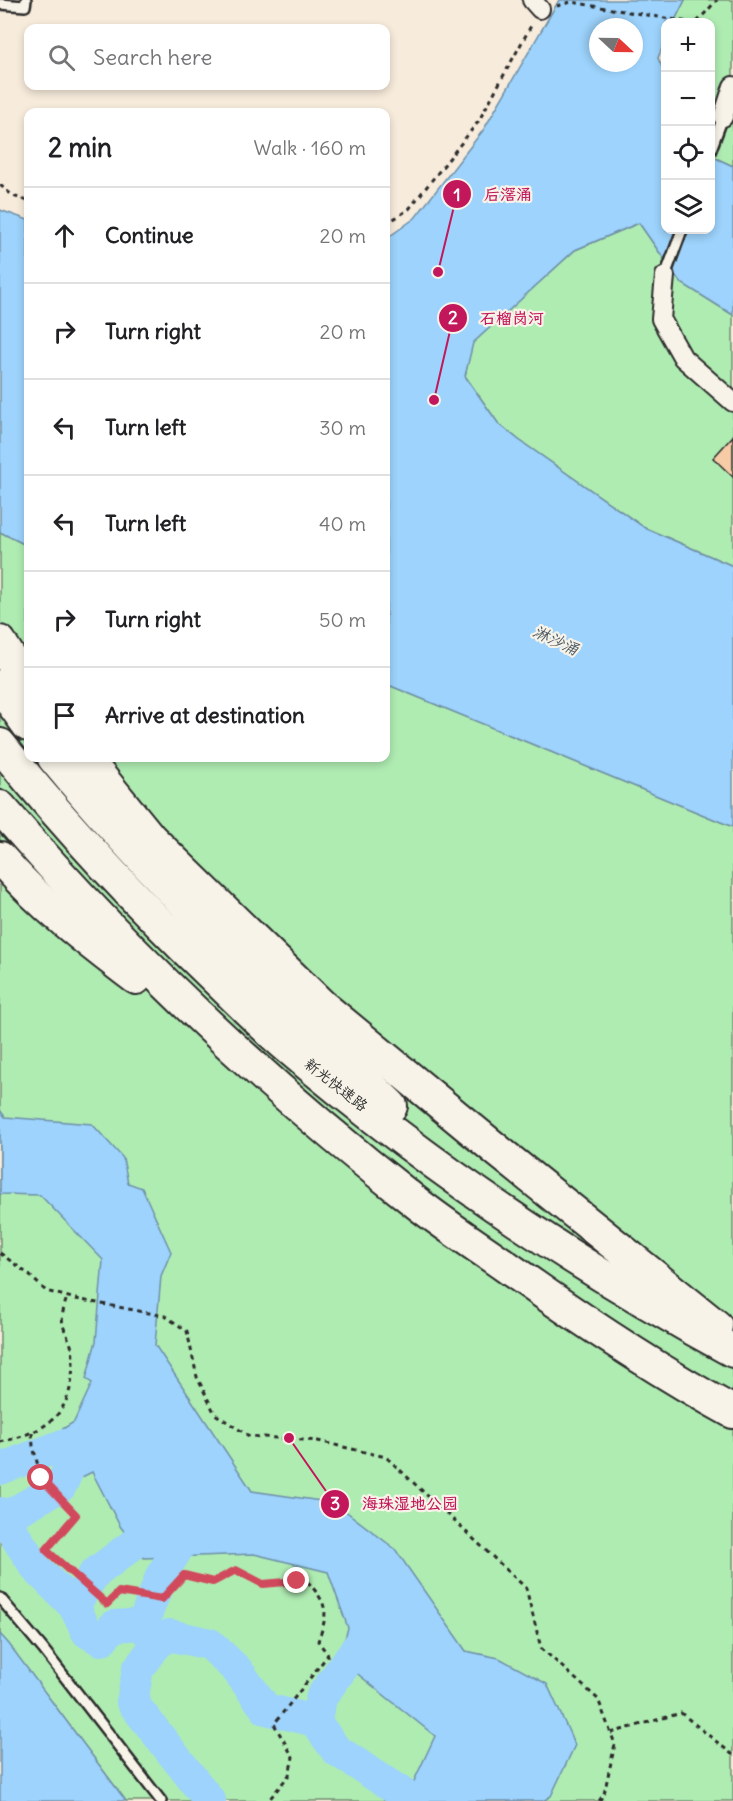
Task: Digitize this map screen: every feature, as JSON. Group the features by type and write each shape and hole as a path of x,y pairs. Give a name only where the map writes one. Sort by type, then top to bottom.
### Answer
{"highway":[{"path":"0,642 24,681"},
{"path":"0,686 24,719"},
{"name":"新光快速路","path":"0,746 58,816 171,936 288,1047 399,1135 563,1251 655,1309 733,1351"},
{"path":"58,762 147,864 199,919 484,1197"},
{"path":"88,762 151,839 321,1005 498,1151 733,1339"},
{"path":"0,807 130,950 252,1065 345,1144 423,1208 572,1314 639,1357 733,1412"},
{"path":"0,858 72,929 252,1065"},
{"path":"0,888 38,922 74,948 252,1065"}],"street":[{"path":"723,117 733,86"},
{"path":"664,276 661,319 683,358 733,402"}],"lane":[{"path":"0,4 25,6 26,0"},
{"path":"715,140 723,117"},
{"path":"664,276 680,234"},
{"path":"0,1598 161,1801"}],"path":[{"path":"701,18 717,0"},
{"path":"571,2 665,18"},
{"path":"390,221 409,209 478,122 536,5"},
{"path":"0,184 13,196 24,200"},
{"path":"0,1252 46,1291 165,1316 187,1331 197,1377 215,1414 249,1436 318,1441 386,1457 526,1588 541,1648 598,1700 615,1744 604,1794 598,1801"},
{"path":"0,1442 32,1433 50,1423 61,1411 70,1389 73,1363 71,1344 62,1325 62,1313 67,1297"},
{"path":"32,1433 41,1478 76,1515 46,1550 107,1604 119,1592 162,1599 184,1575 213,1582 236,1570 263,1584 306,1580 320,1596 326,1619 318,1641 328,1655 274,1724 293,1757 289,1775 268,1801"},
{"path":"610,1733 681,1713 733,1755"}],"green space":[{"path":"685,0 733,0 733,166 715,158 715,18 676,18"},
{"path":"639,223 680,282 733,315 733,566 645,528 519,440 498,423 465,376 472,343 575,250"},
{"path":"0,532 24,544 24,762 390,762 390,686 733,827 733,1801 126,1801 49,1698 0,1644"}],"water":[{"name":"淋沙涌","path":"559,0 685,0 676,18 661,18 661,51 658,58 661,65 661,234 715,234 715,158 733,166 733,315 680,282 639,223 575,250 473,343 465,376 498,423 519,440 645,528 733,566 733,827 390,686 390,236 415,218 484,129"},
{"path":"0,210 24,219 24,544 0,532"},
{"path":"0,1110 5,1117 92,1124 123,1158 128,1183 142,1188 171,1252 161,1276 155,1345 252,1491 335,1503 395,1549 466,1651 499,1658 547,1684 575,1745 551,1796 543,1801 409,1801 407,1796 435,1736 339,1659 348,1628 328,1572 254,1554 144,1558 120,1526 92,1472 70,1483 35,1446 74,1422 92,1383 86,1379 96,1341 103,1260 40,1195 0,1194"},
{"path":"0,1634 9,1644 126,1801 0,1801"}],"building":[{"path":"733,436 733,477 713,458"}],"waterway":[{"path":"4,1518 61,1486 81,1441"},
{"path":"0,1469 63,1445"},
{"path":"0,1513 37,1569 74,1606 87,1632 101,1640 114,1626 143,1624 156,1645 138,1669 132,1702 210,1801"},
{"path":"74,1606 94,1574 156,1527"},
{"path":"143,1624 161,1576 186,1535"},
{"path":"156,1645 169,1635 210,1644 238,1671 266,1709 315,1721 336,1750 414,1801"},
{"path":"315,1721 322,1696 359,1645"}],"place":[{"name":"后滘涌","path":"438,272"},
{"name":"石榴岗河","path":"434,400"},
{"name":"海珠湿地公园","path":"289,1438"}],"route":[{"path":"41,1478 76,1515 46,1550 107,1604 119,1592 162,1599 184,1575 213,1582 236,1570 263,1584 297,1581"}]}
